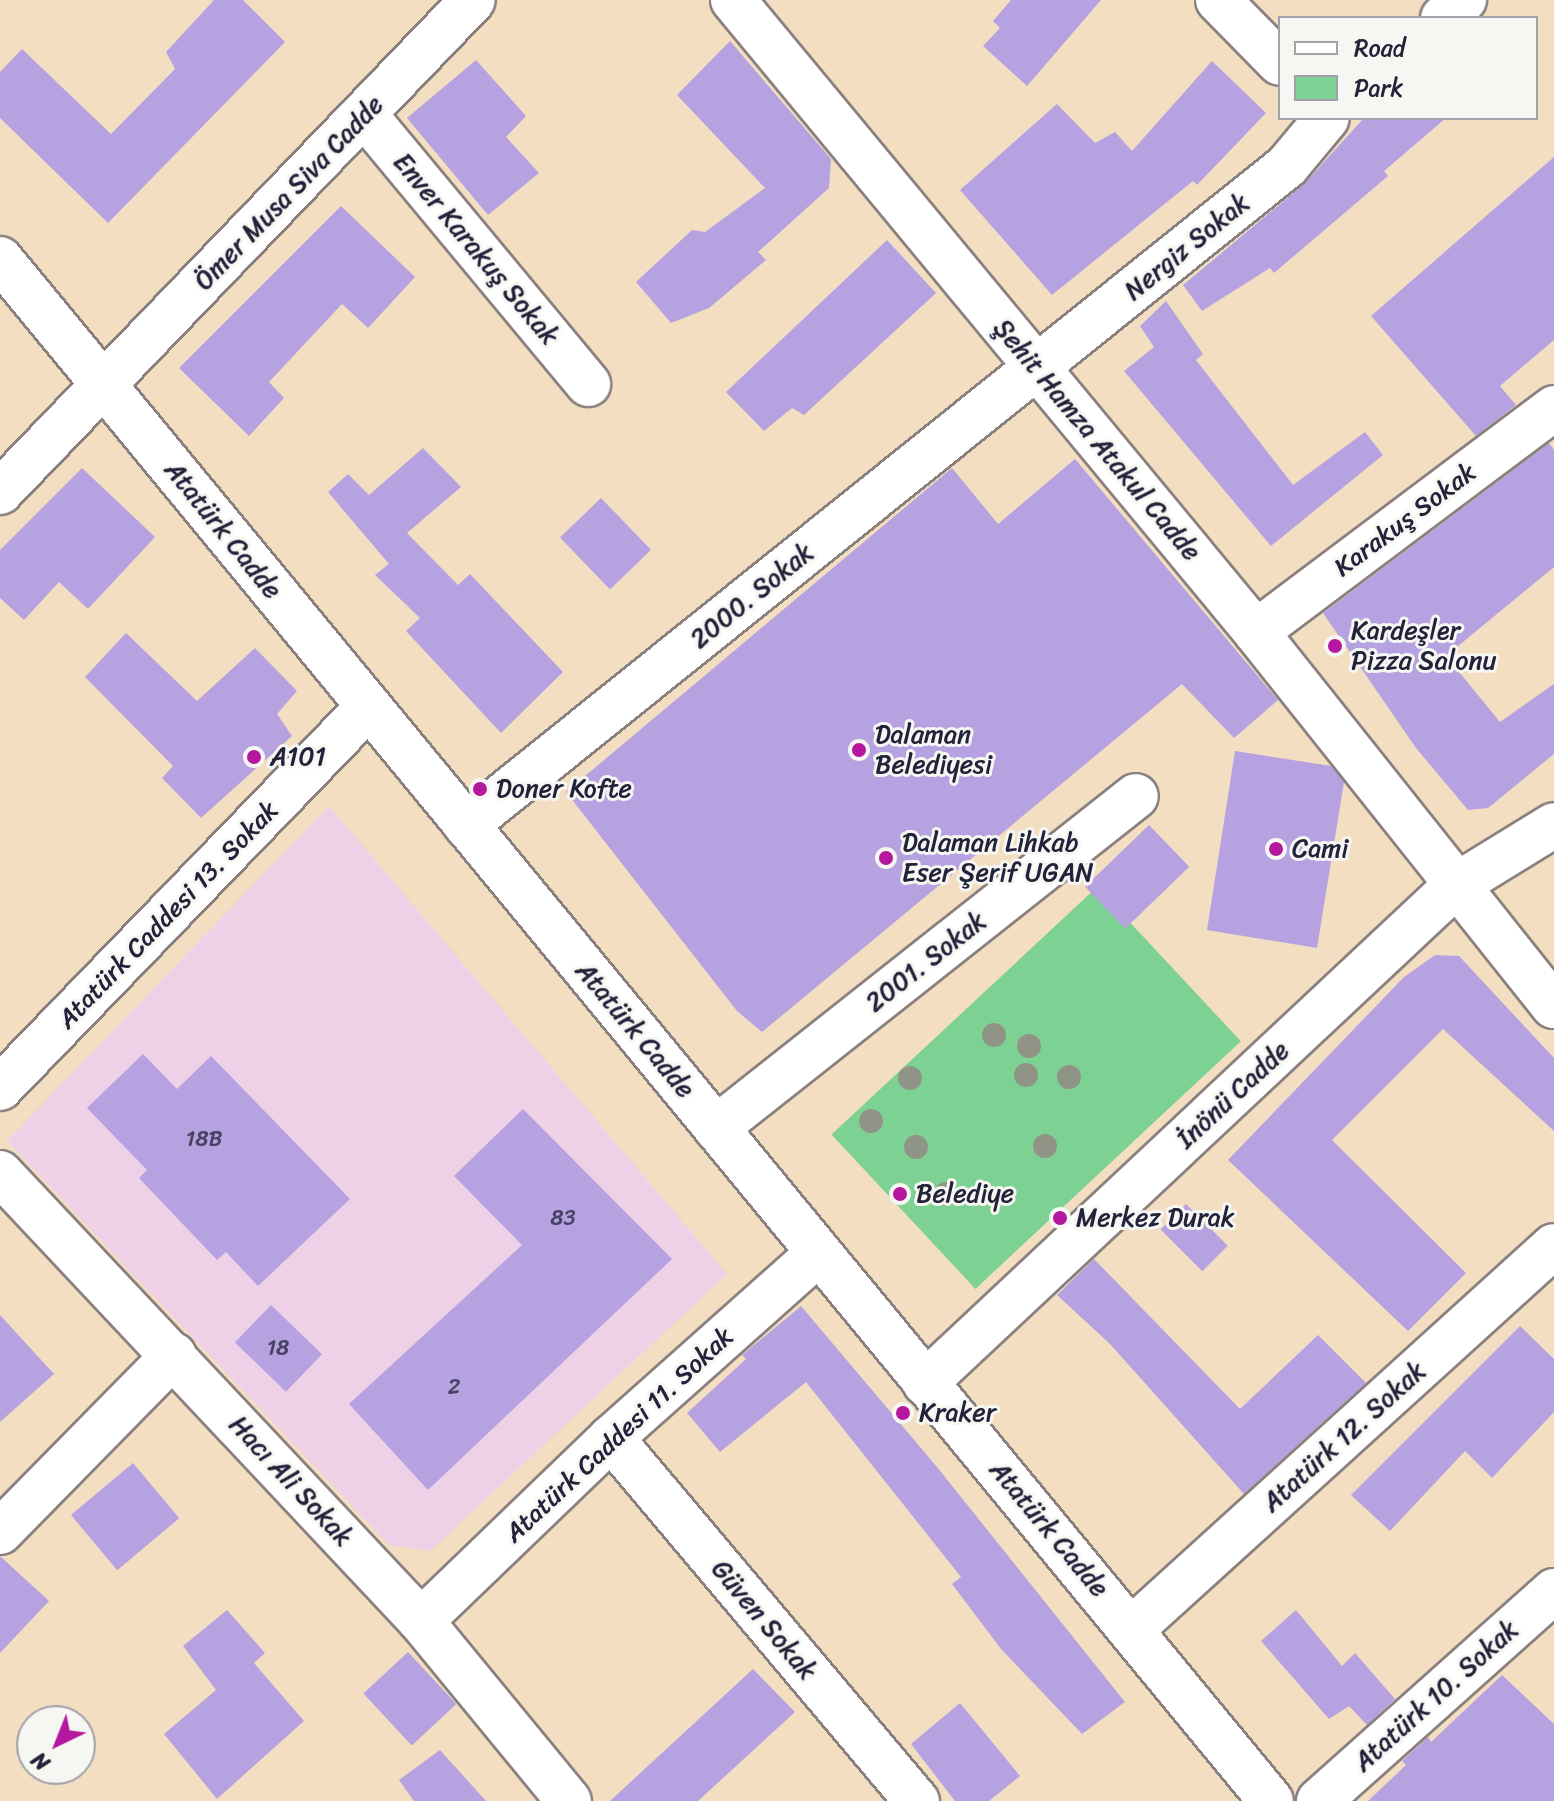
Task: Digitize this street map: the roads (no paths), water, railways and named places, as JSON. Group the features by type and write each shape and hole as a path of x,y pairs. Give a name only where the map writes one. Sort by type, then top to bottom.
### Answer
{"street":[{"name":"Ömer Musa Siva Cadde","path":"0,492 473,0"},
{"name":"Şehit Hamza Atakul Cadde","path":"733,0 789,74 1038,367 1256,632 1455,886 1554,1006"},
{"path":"1218,0 1278,61"},
{"path":"1445,16 1464,0"},
{"name":"Enver Karakuş Sokak","path":"364,114 588,384"},
{"name":"Nergiz Sokak","path":"1038,367 1287,166 1325,120"},
{"name":"Atatürk Cadde","path":"0,259 925,1383 1133,1628 1271,1801"},
{"name":"2000. Sokak","path":"466,825 1038,367"},
{"name":"Karakuş Sokak","path":"1256,632 1554,408"},
{"name":"Atatürk Caddesi 13. Sokak","path":"0,1088 368,707"},
{"name":"2001. Sokak","path":"716,1128 1136,796"},
{"name":"İnönü Cadde","path":"925,1383 1455,886 1554,825"},
{"name":"Hacı Ali Sokak","path":"0,1173 421,1621 569,1801"},
{"name":"Atatürk 12. Sokak","path":"1133,1628 1554,1246"},
{"name":"Atatürk Caddesi 11. Sokak","path":"421,1621 611,1438 819,1253"},
{"path":"0,1532 174,1355"},
{"name":"Güven Sokak","path":"611,1438 917,1801"},
{"name":"Atatürk 10. Sokak","path":"1319,1801 1554,1591"}],"place":[{"name":"Kardeşler Pizza Salonu","path":"1335,646"},
{"name":"Dalaman Belediyesi","path":"859,750"},
{"name":"A101","path":"254,757"},
{"name":"Doner Kofte","path":"480,789"},
{"name":"Cami","path":"1276,849"},
{"name":"Dalaman Lihkab Eser Şerif UGAN","path":"886,858"},
{"name":"Belediye","path":"900,1194"},
{"name":"Merkez Durak","path":"1060,1218"},
{"name":"Kraker","path":"903,1413"}]}
